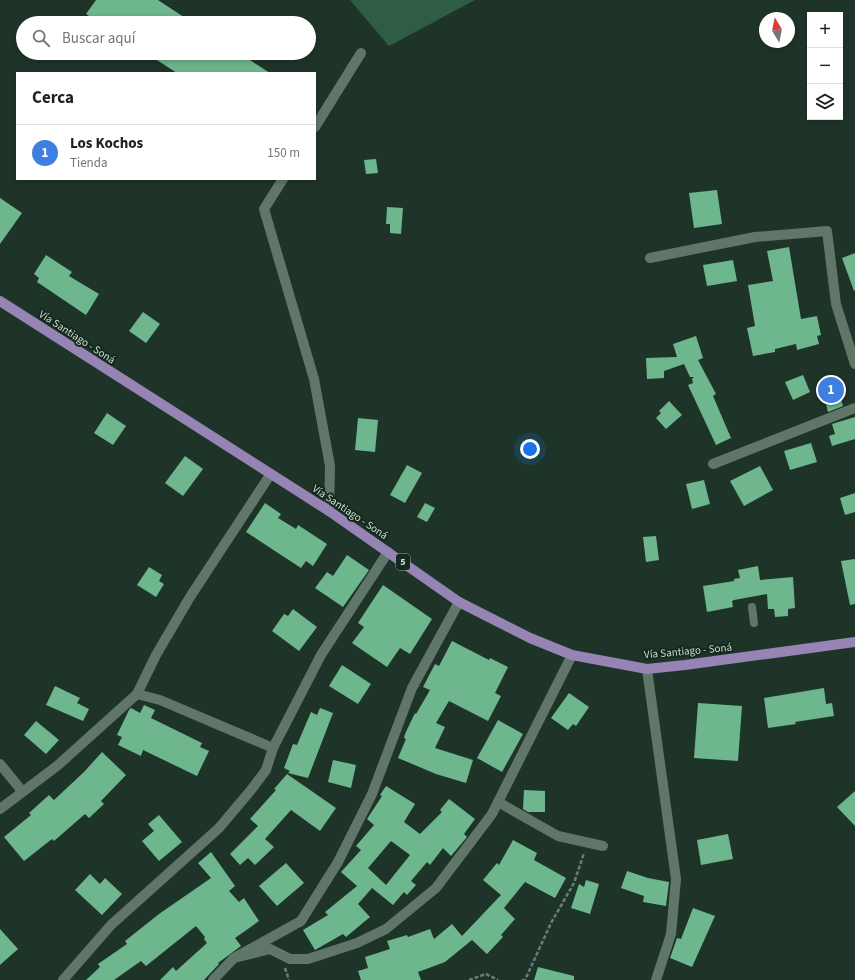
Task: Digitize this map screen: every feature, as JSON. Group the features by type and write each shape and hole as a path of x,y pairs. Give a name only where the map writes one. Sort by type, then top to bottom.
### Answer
{"main road":[{"name":"Vía Santiago - Soná","path":"0,301 270,475 329,511 459,602 530,638 572,655 646,669 855,642"}],"street":[{"path":"316,126 361,53"},
{"path":"282,180 264,209 314,379 330,466 329,511"},
{"path":"650,258 755,237 827,231 836,304 855,364"},
{"path":"713,464 855,408"},
{"path":"0,809 57,766 137,694 156,655 190,597 270,475"},
{"path":"63,980 112,925 219,828 266,770 273,748 321,655 388,552"},
{"path":"213,980 234,958 301,920 330,875 372,794 412,688 459,602"},
{"path":"234,958 270,949 290,959 308,959 357,943 386,929 436,888 492,814 572,655"},
{"path":"646,669 676,879 671,934 656,980"},
{"path":"137,694 160,700 273,748"},
{"path":"0,764 22,791"},
{"path":"498,802 558,836 603,846"}],"lane":[{"path":"752,607 754,623"}],"path":[{"path":"522,980 525,980 551,923 574,883 588,843"},
{"path":"469,980 486,974 498,980"}],"green space":[{"path":"350,0 475,0 389,46"}],"building":[{"path":"96,0 158,0 182,16 89,16 86,14"},
{"path":"157,60 250,60 268,72 175,72"},
{"path":"376,159 378,173 366,174 364,160"},
{"path":"717,190 722,224 694,228 689,193"},
{"path":"0,198 22,213 0,244"},
{"path":"387,207 403,208 401,234 390,233 390,224 386,224"},
{"path":"789,247 801,319 817,316 821,335 817,336 819,344 797,350 796,344 775,349 775,352 753,356 747,328 755,326 748,285 773,281 767,251"},
{"path":"855,253 855,290 854,291 842,258"},
{"path":"46,255 72,272 69,276 99,294 86,315 37,282 39,278 34,274"},
{"path":"733,260 737,281 707,286 703,265"},
{"path":"143,312 160,324 146,343 129,331"},
{"path":"696,336 703,358 698,360 716,394 713,396 731,438 716,445 688,385 693,383 692,379 694,377 690,377 684,364 664,371 664,378 647,379 646,358 677,357 673,344"},
{"path":"803,375 810,392 793,400 785,382"},
{"path":"836,381 843,406 828,412 821,385"},
{"path":"669,401 682,415 666,429 656,418 661,413 659,411"},
{"path":"107,413 126,426 113,445 94,433"},
{"path":"855,417 855,439 832,446 829,436 835,434 832,424"},
{"path":"358,418 378,420 375,452 355,450"},
{"path":"811,443 817,462 790,470 784,451"},
{"path":"185,456 203,469 183,496 165,483"},
{"path":"407,465 422,473 405,503 390,495"},
{"path":"760,466 773,490 744,506 730,481"},
{"path":"704,480 710,504 692,509 686,484"},
{"path":"855,493 855,512 845,515 840,498"},
{"path":"265,503 281,514 278,518 296,529 298,525 327,544 313,566 306,561 301,568 246,532"},
{"path":"425,503 435,508 427,522 417,517"},
{"path":"656,536 659,560 646,562 643,537"},
{"path":"347,555 369,570 343,607 315,588 327,572 333,576"},
{"path":"855,559 855,604 850,605 841,561"},
{"path":"758,566 760,580 793,577 795,608 788,609 788,616 775,617 774,609 768,609 767,594 734,600 732,601 733,607 707,612 703,586 734,581 734,579 740,578 738,570"},
{"path":"149,567 162,575 159,581 164,584 156,597 137,585"},
{"path":"383,585 432,619 410,654 400,648 387,667 352,643 364,627 358,623"},
{"path":"293,609 317,627 299,651 272,631 284,614 288,616"},
{"path":"452,641 489,660 490,658 508,667 495,693 501,696 488,721 449,701 436,723 445,727 435,748 473,760 466,783 436,774 398,758 406,739 404,738 405,734 415,713 416,714 430,690 423,687 435,664 439,666"},
{"path":"342,665 371,684 358,704 329,686"},
{"path":"55,686 80,698 77,703 89,709 83,721 46,705"},
{"path":"824,688 826,704 832,703 834,716 768,728 764,698"},
{"path":"569,693 589,707 576,726 573,724 568,730 551,718"},
{"path":"698,703 742,706 738,761 694,758"},
{"path":"144,705 155,710 151,718 202,743 200,747 209,751 197,776 143,750 141,756 118,745 122,737 117,735 129,710 131,708 140,713"},
{"path":"320,708 333,713 308,778 288,773 290,771 284,768 293,744 297,745 311,712 317,715"},
{"path":"498,720 523,734 502,772 477,758"},
{"path":"36,721 59,740 46,754 24,735"},
{"path":"102,752 126,775 101,801 104,804 89,818 85,814 54,841 52,839 24,861 4,837 31,815 29,813 49,795 54,800 84,772"},
{"path":"333,760 356,765 351,788 328,782"},
{"path":"287,774 336,808 320,831 291,810 265,839 274,847 255,865 248,858 240,865 230,854 258,826 250,819 276,790 274,789"},
{"path":"386,786 415,804 404,822 420,834 442,812 440,810 449,799 475,819 464,834 467,837 451,856 443,848 430,865 427,862 411,881 416,885 407,895 404,892 393,905 372,888 358,904 370,917 346,937 343,934 315,950 303,930 328,915 325,912 357,886 341,872 361,850 356,846 374,825 367,819 382,796 380,795","holes":["391,841 410,855 386,885 368,868"]},
{"path":"524,790 545,791 545,812 528,812 523,809"},
{"path":"855,791 855,826 837,807"},
{"path":"159,815 182,842 159,861 142,841 154,831 148,824"},
{"path":"728,834 733,859 701,865 697,840"},
{"path":"513,840 537,853 534,860 566,878 555,898 525,882 504,908 515,919 501,935 503,937 487,954 472,940 445,962 418,972 421,980 361,980 358,971 368,968 365,957 390,949 387,941 407,935 408,937 430,929 434,939 452,924 462,936 501,895 483,880 497,863 499,865"},
{"path":"211,852 235,886 229,891 239,902 244,898 259,921 235,938 241,946 218,963 219,964 204,980 160,980 173,967 176,971 207,943 204,939 205,937 196,926 146,966 141,961 114,980 86,980 100,967 98,964 127,944 125,941 159,914 211,878 198,863"},
{"path":"286,863 304,883 277,906 259,886"},
{"path":"627,871 648,878 669,882 666,906 643,902 644,896 621,888"},
{"path":"90,874 100,884 105,878 122,894 102,915 75,890"},
{"path":"586,880 599,884 590,914 571,908 579,884 584,887"},
{"path":"693,908 715,916 692,967 670,958 677,938 681,939"},
{"path":"0,929 18,949 0,965"},
{"path":"538,967 574,976 574,980 534,980"}],"place":[{"name":"Los Kochos","path":"831,390"}]}
